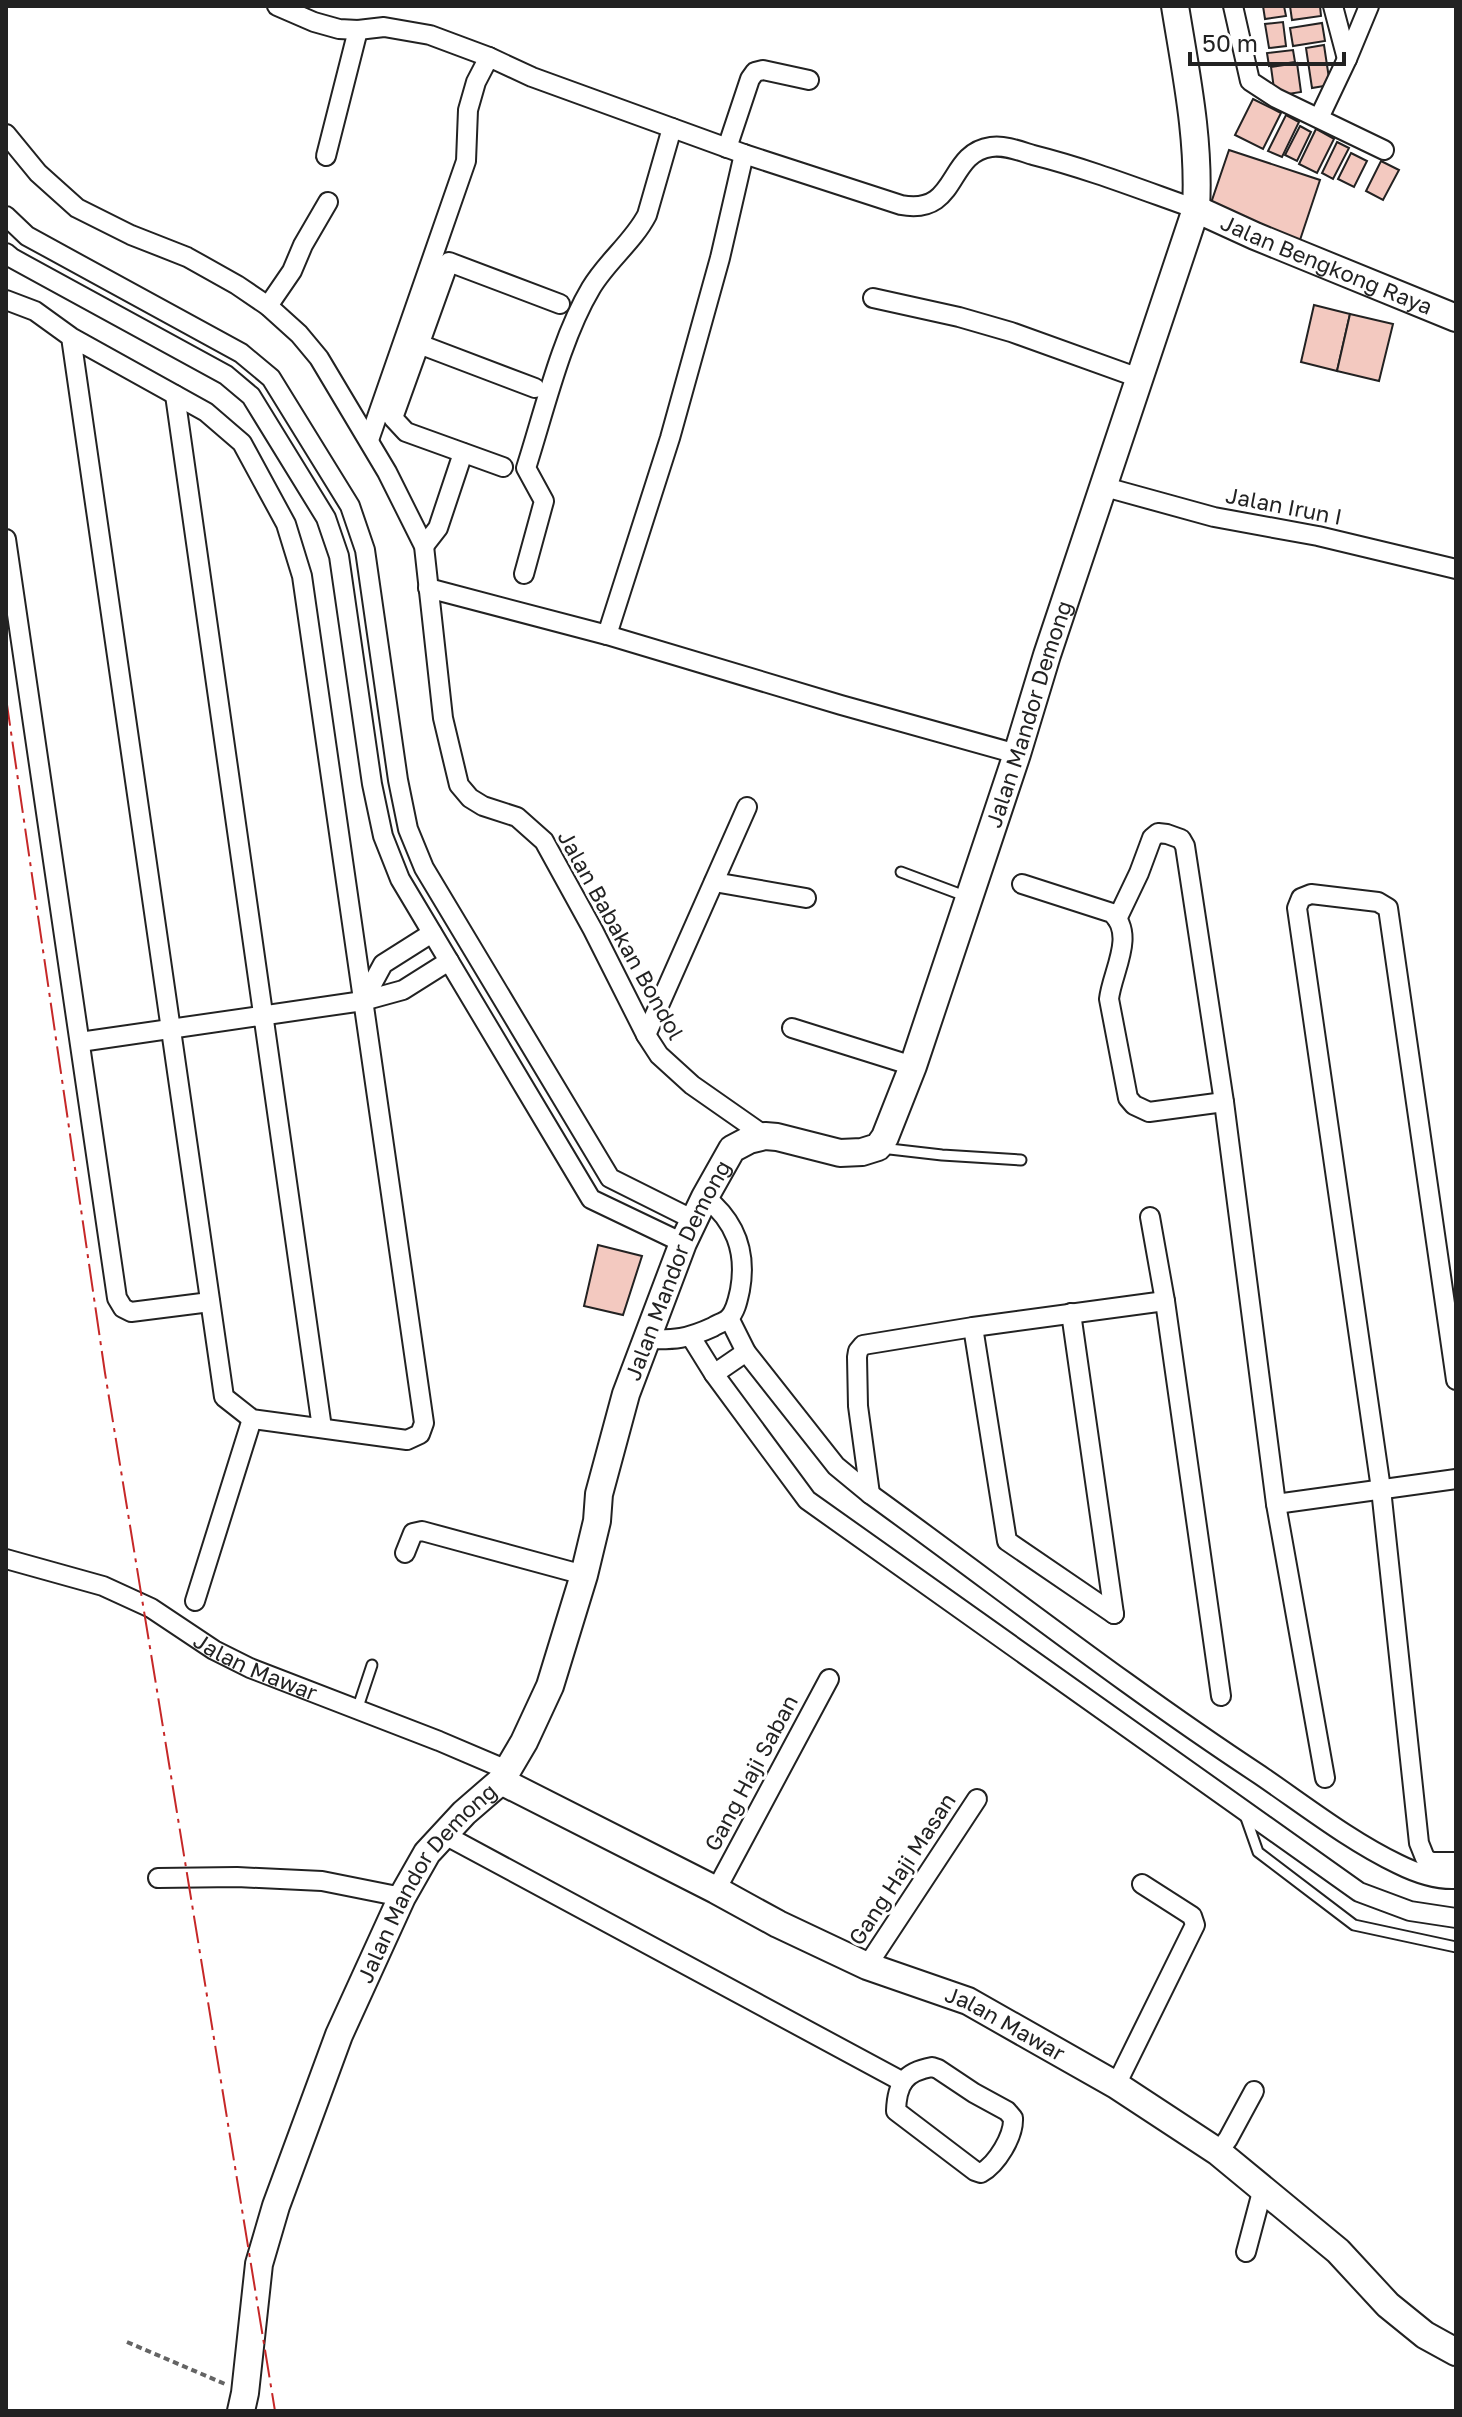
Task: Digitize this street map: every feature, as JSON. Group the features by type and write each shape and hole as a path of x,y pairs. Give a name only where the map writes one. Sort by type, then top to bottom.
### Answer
{"main road":[{"name":"Jalan Mandor Demong","path":"878,1147 885,1137 913,1066 1196,209 1198,169 1194,122 1175,6"},
{"name":"Jalan Bengkong Raya","path":"1196,209 1456,318"},
{"name":"Jalan Mandor Demong","path":"243,2402 259,2264 276,2206 339,2035 402,1897 427,1853 504,1776 524,1742 550,1686 584,1575 597,1521 599,1494 626,1394 694,1220 732,1149 765,1136"},
{"path":"765,1136 791,1139 840,1153 862,1152 878,1147"},
{"name":"Jalan Mawar","path":"504,1776 778,1924 867,1966 968,2001 1116,2085 1218,2152 1338,2251 1388,2305 1425,2335 1456,2352"}],"street":[{"path":"277,6 339,29 397,28 430,35 532,77 735,151 901,205 917,208 941,197 965,160 977,151 1003,147 1071,165 1196,209"},
{"path":"1233,6 1250,81 1276,98 1384,150"},
{"path":"1333,6 1347,59"},
{"path":"1319,118 1369,6"},
{"path":"326,156 358,30"},
{"path":"369,440 466,161 468,110 476,82 489,57"},
{"path":"607,635 670,438 720,258 735,151 750,79 755,72 763,70 809,80"},
{"path":"524,574 544,501 526,468 568,337 591,288 641,227 647,215 672,128"},
{"name":"Jalan Babakan Bondol","path":"6,134 38,173 77,208 187,257 237,285 268,306 299,334 319,358 369,440 424,546 443,718 459,785 470,798 483,806 517,817 544,841 659,1055 685,1079 765,1136"},
{"path":"268,306 292,271 328,202"},
{"path":"6,216 27,236 241,353 271,378 350,506 365,550 398,780 408,829 424,868 610,1178 694,1220"},
{"path":"6,253 226,375 251,396 326,518 339,556 372,784 383,836 400,879 591,1199 694,1220 722,1211 733,1230 740,1250 742,1279 738,1303 729,1318 691,1337 647,1339"},
{"path":"503,467 406,432 393,418 449,262 560,304"},
{"path":"873,298 1011,332 1139,378"},
{"path":"6,300 35,311 71,337 206,412 242,443 286,524 302,576 424,1423 420,1434 407,1440 252,1419 224,1397 71,337"},
{"path":"211,367 224,344"},
{"path":"419,344 535,388"},
{"path":"175,395 322,1428"},
{"path":"424,546 438,528 463,453"},
{"name":"Jalan Irun I","path":"1105,487 1214,517 1318,536 1456,569"},
{"path":"6,539 117,1298 123,1308 131,1312 210,1302"},
{"path":"428,588 607,635 1017,754"},
{"path":"353,654 379,650"},
{"path":"646,1035 747,807"},
{"path":"1117,919 1152,838 1158,833 1181,839 1185,846 1224,1102 1276,1504 1325,1778"},
{"path":"714,882 806,898"},
{"path":"1022,884 1112,913 1117,919 1123,933 1123,943 1109,999 1128,1098 1134,1105 1149,1112 1224,1102"},
{"path":"1456,1380 1388,908 1378,902 1311,894 1301,898 1297,908 1381,1489 1419,1843 1425,1858 1431,1862 1456,1862"},
{"path":"363,1001 383,964 432,933"},
{"path":"80,1042 363,1001 403,990 449,961"},
{"path":"792,1028 913,1066"},
{"path":"1150,1217 1165,1301 1221,1696"},
{"path":"870,1494 858,1406 858,1351 863,1345 1165,1301"},
{"path":"973,1327 1007,1541 1114,1614 1071,1313"},
{"path":"729,1318 746,1352 836,1466 870,1494 1198,1734 1331,1823 1395,1863 1418,1873 1456,1879"},
{"path":"691,1337 714,1374 807,1500 1359,1892 1410,1911 1456,1918"},
{"path":"714,1374 746,1352"},
{"path":"195,1601 252,1419"},
{"path":"1276,1504 1456,1479"},
{"path":"405,1553 413,1533 422,1531 584,1575"},
{"name":"Jalan Mawar","path":"6,1559 103,1586 132,1598 214,1650 250,1668 439,1741 504,1776"},
{"name":"Gang Haji Saban","path":"716,1890 829,1679"},
{"name":"Gang Haji Masan","path":"867,1966 977,1799"},
{"path":"443,1834 903,2082"},
{"path":"158,1878 237,1877 322,1881 402,1897"},
{"path":"1116,2085 1195,1925 1192,1916 1142,1884"},
{"path":"938,2069 1007,2111 1013,2118 1013,2124 1006,2144 987,2170 981,2173 975,2171 899,2115 896,2111 897,2101 903,2082 915,2070 938,2069"},
{"path":"1218,2152 1254,2091"},
{"path":"1246,2252 1263,2188"}],"lane":[{"path":"901,872 968,897"},
{"path":"878,1147 1021,1160"},
{"path":"357,1710 372,1665"},
{"path":"1243,1809 1258,1852 1354,1925 1456,1947"}],"path":[{"path":"127,2342 243,2402"}],"building":[{"path":"1263,6 1284,6 1286,16 1265,19"},
{"path":"1290,6 1320,6 1321,16 1292,20"},
{"path":"1283,22 1286,46 1269,48 1265,24"},
{"path":"1322,23 1325,41 1293,46 1290,28"},
{"path":"1324,45 1330,85 1312,88 1306,48"},
{"path":"1293,50 1295,62 1269,66 1267,53"},
{"path":"1297,63 1301,92 1275,96 1271,67"},
{"path":"1253,99 1281,113 1263,149 1235,135"},
{"path":"1286,115 1299,122 1282,157 1268,151"},
{"path":"1300,126 1311,132 1297,161 1285,155"},
{"path":"1316,129 1334,139 1317,173 1299,164"},
{"path":"1337,142 1349,148 1333,179 1322,173"},
{"path":"1229,150 1320,180 1299,243 1208,212"},
{"path":"1351,153 1367,161 1354,187 1338,179"},
{"path":"1381,161 1399,170 1383,200 1366,191"},
{"path":"1314,305 1350,314 1337,371 1301,362"},
{"path":"1350,314 1393,324 1379,381 1337,371"},
{"path":"598,1245 642,1256 623,1315 584,1306"}],"power":[{"path":"6,698 105,1373 275,2411"}]}
